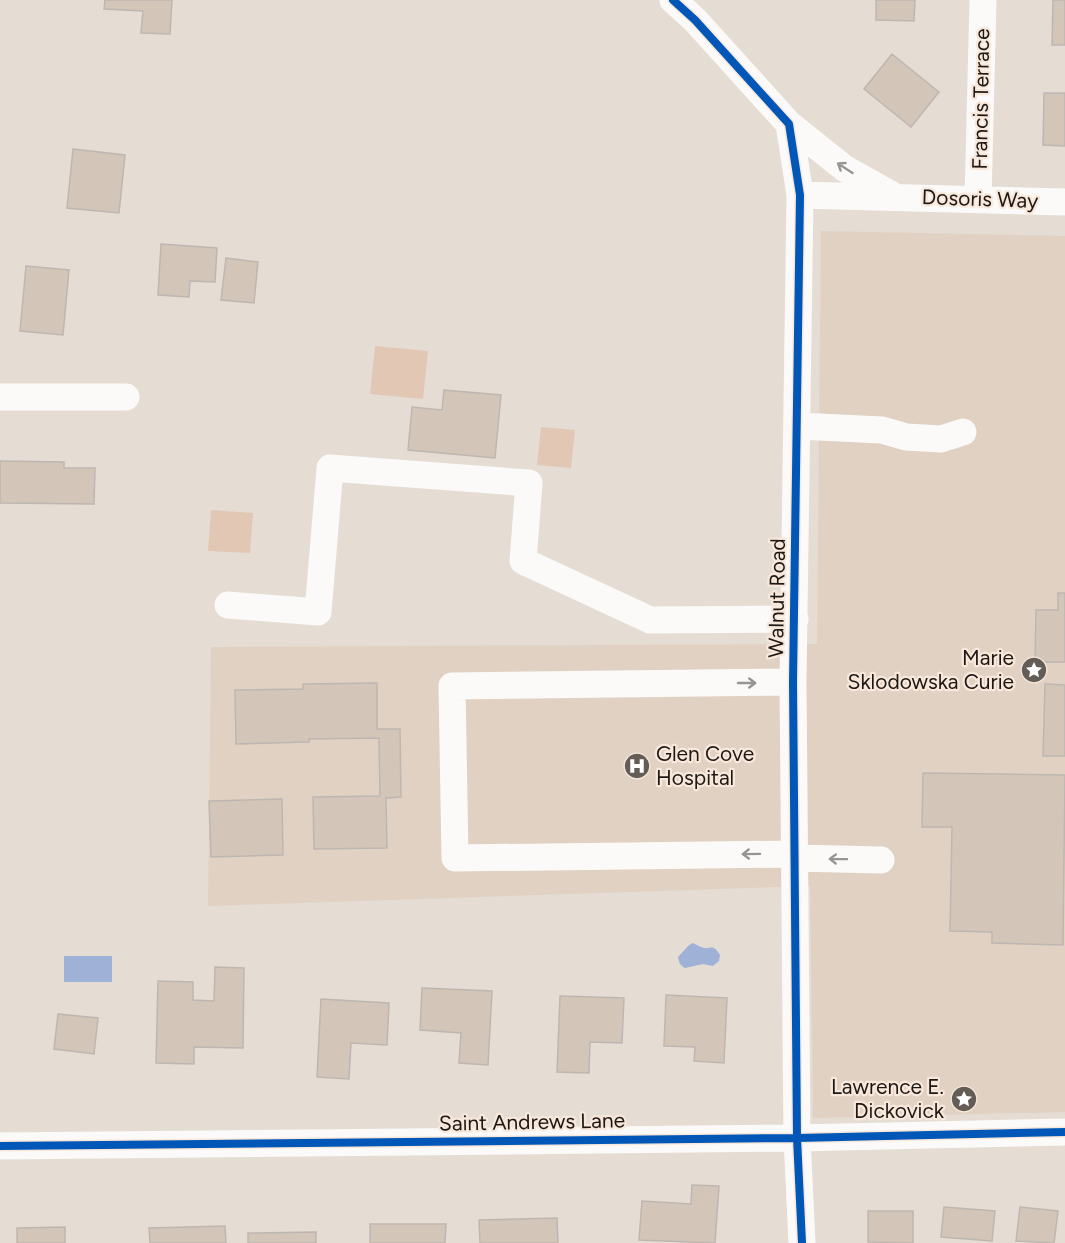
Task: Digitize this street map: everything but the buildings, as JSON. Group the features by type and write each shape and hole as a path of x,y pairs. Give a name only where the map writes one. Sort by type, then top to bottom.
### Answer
{"street":[{"path":"673,0 695,20 789,124"},
{"name":"Francis Terrace","path":"978,199 983,0"},
{"name":"Walnut Road","path":"789,124 800,195 793,682 797,1138 802,1243"},
{"name":"Dosoris Way","path":"789,124 844,168 896,197"},
{"name":"Dosoris Way","path":"800,195 1065,202"},
{"path":"0,398 126,397"},
{"path":"798,426 882,430"},
{"path":"228,605 318,612 330,468 529,483 523,561 650,620 795,619"},
{"path":"793,682 453,686 455,858 707,855 881,860"},
{"name":"Saint Andrews Lane","path":"0,1146 797,1138 1065,1132"}],"shaded area":[{"name":"Glen Cove Hospital","path":"821,231 1065,236 1065,1112 813,1118 810,886 208,906 211,647 817,644"},
{"path":"375,346 428,351 423,399 370,394"},
{"path":"541,427 575,430 571,468 537,465"},
{"path":"211,510 253,513 250,553 208,551"}],"water":[{"path":"693,943 700,947 715,949 720,955 719,961 713,966 703,964 683,967 678,957"},
{"path":"64,956 112,956 112,982 64,982"}],"cycle path":[{"path":"673,0 695,20 789,124 800,195 793,682 797,1138 802,1243"},
{"path":"0,1146 797,1138 1065,1132"}],"place":[{"name":"Marie Sklodowska Curie","path":"1034,670"},
{"name":"Glen Cove Hospital","path":"637,766"},
{"name":"Lawrence E. Dickovick","path":"964,1099"}]}
